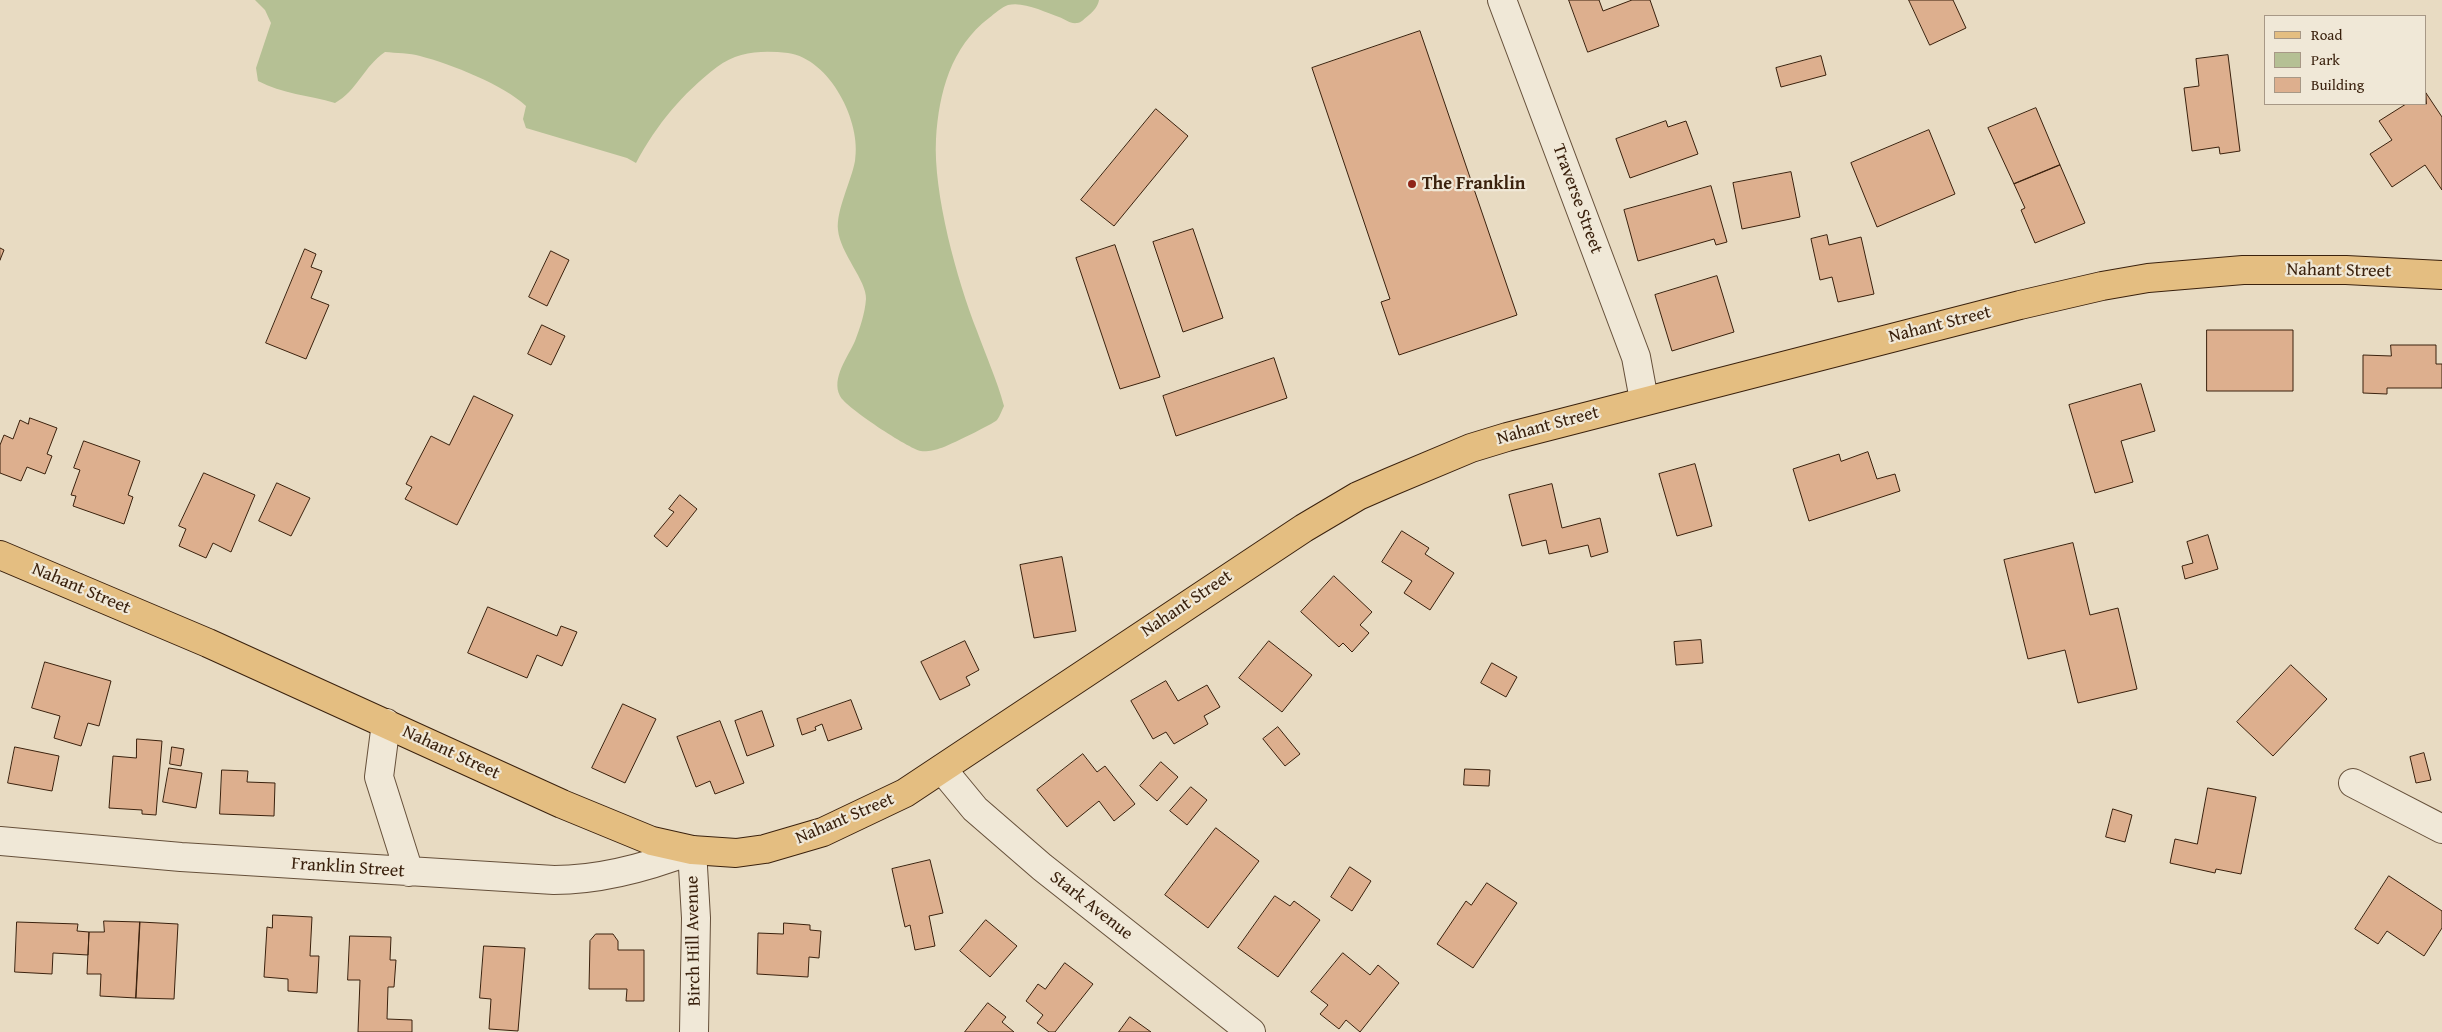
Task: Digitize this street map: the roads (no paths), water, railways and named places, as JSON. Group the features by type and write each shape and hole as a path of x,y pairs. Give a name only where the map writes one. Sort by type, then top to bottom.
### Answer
{"main road":[{"name":"Nahant Street","path":"0,555 208,644 562,804 652,841 692,850 736,852 766,849 823,832 905,793 1262,554 1358,496 1471,448 1644,400 2020,304 2148,278 2243,270 2442,275"}],"street":[{"name":"Traverse Street","path":"1502,0 1636,357 1644,400"},
{"path":"386,723 379,777 409,872"},
{"name":"Stark Avenue","path":"942,769 976,809 1042,867 1251,1032"},
{"path":"2353,784 2442,829"},
{"name":"Franklin Street","path":"0,841 181,857 409,872 570,880 600,876 646,866 692,850"},
{"name":"Birch Hill Avenue","path":"692,850 696,918 694,1032"}],"place":[{"name":"The Franklin","path":"1412,184"}]}
